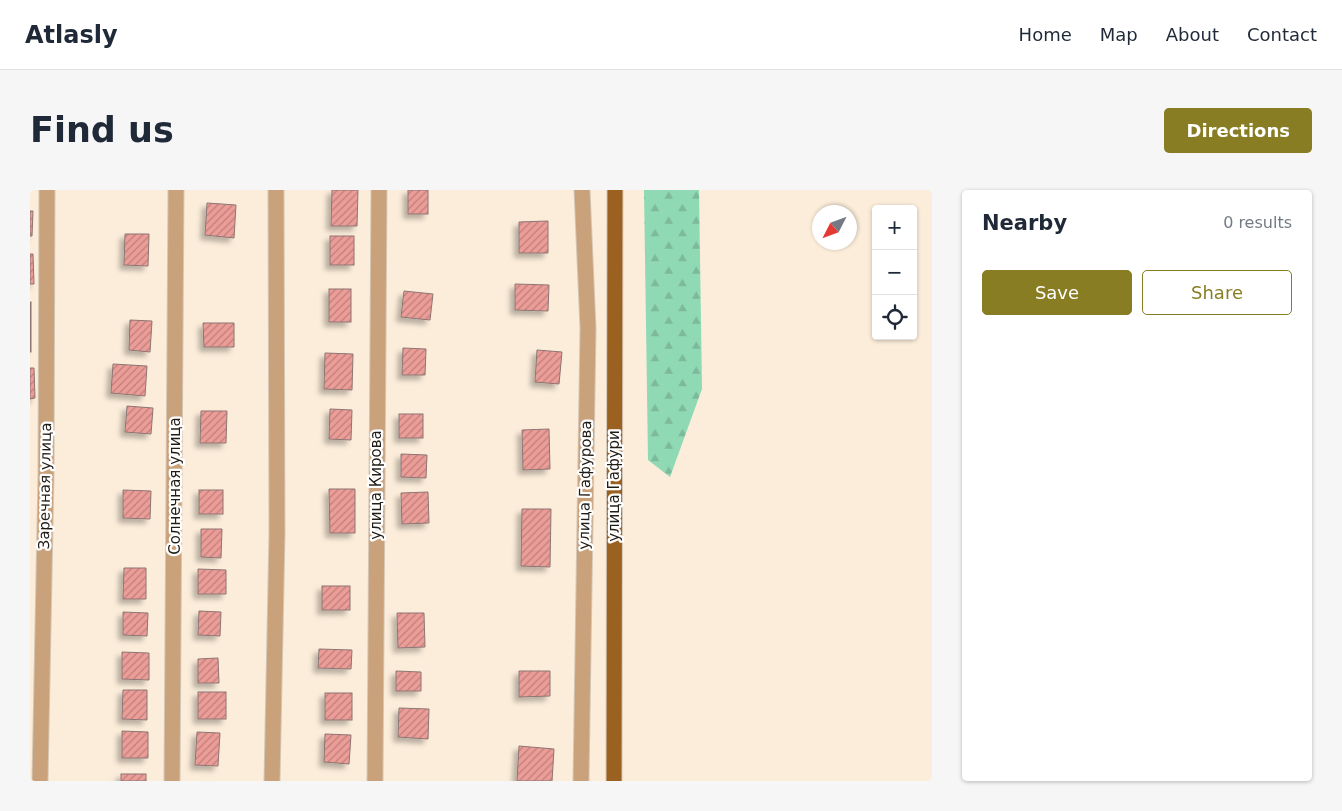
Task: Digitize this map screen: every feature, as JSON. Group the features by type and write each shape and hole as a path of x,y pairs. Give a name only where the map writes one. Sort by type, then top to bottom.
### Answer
{"main road":[{"name":"улица Гафури","path":"614,781 615,190"}],"street":[{"name":"Заречная улица","path":"40,781 46,464 46,190"},
{"name":"Солнечная улица","path":"172,781 176,190"},
{"path":"272,781 277,533 276,190"},
{"name":"улица Кирова","path":"375,781 379,190"},
{"name":"улица Гафурова","path":"581,781 588,328 582,190"}],"green space":[{"path":"644,190 699,190 702,389 670,477 648,460"}],"building":[{"path":"332,190 358,190 357,226 331,226"},
{"path":"408,190 428,190 428,214 408,214"},
{"path":"207,203 236,205 234,238 205,235"},
{"path":"30,211 33,211 32,236 30,236"},
{"path":"548,221 548,253 519,253 519,222"},
{"path":"125,234 149,234 148,266 124,265"},
{"path":"330,236 354,236 354,265 330,265"},
{"path":"30,254 33,254 34,284 30,284"},
{"path":"515,284 549,285 548,311 515,310"},
{"path":"329,289 351,289 351,322 329,322"},
{"path":"404,291 433,294 430,320 401,317"},
{"path":"31,302 31,352 30,352"},
{"path":"130,320 152,321 150,352 129,350"},
{"path":"203,323 234,323 234,347 204,347"},
{"path":"403,348 426,349 425,375 402,375"},
{"path":"537,350 562,352 559,384 535,382"},
{"path":"325,353 353,354 352,390 324,389"},
{"path":"113,364 147,366 145,396 111,393"},
{"path":"30,368 34,368 35,398 30,399"},
{"path":"127,406 153,408 151,434 125,432"},
{"path":"330,409 352,410 351,440 329,439"},
{"path":"201,411 227,411 226,443 200,443"},
{"path":"399,414 423,414 423,438 399,438"},
{"path":"549,429 550,469 523,470 522,430"},
{"path":"401,454 427,455 426,478 401,477"},
{"path":"329,489 355,489 355,533 330,533"},
{"path":"123,490 151,491 150,519 123,518"},
{"path":"199,490 223,490 223,514 199,514"},
{"path":"428,492 429,523 402,524 401,493"},
{"path":"522,509 551,509 550,567 521,566"},
{"path":"201,529 222,529 221,558 201,557"},
{"path":"124,568 146,568 146,599 123,599"},
{"path":"198,569 226,570 226,594 198,594"},
{"path":"322,586 350,586 350,610 322,610"},
{"path":"199,611 221,612 220,636 198,635"},
{"path":"123,612 148,613 147,636 123,635"},
{"path":"397,613 424,613 425,647 398,648"},
{"path":"319,649 352,650 351,669 318,668"},
{"path":"122,652 149,653 149,680 122,679"},
{"path":"218,658 219,683 198,683 198,659"},
{"path":"396,671 421,672 421,691 396,691"},
{"path":"519,671 550,671 550,696 519,697"},
{"path":"123,690 147,690 147,720 122,719"},
{"path":"198,692 226,692 226,719 198,719"},
{"path":"325,693 352,693 352,720 325,720"},
{"path":"399,708 429,709 428,739 398,737"},
{"path":"122,731 148,732 148,758 122,758"},
{"path":"197,732 220,733 218,766 195,765"},
{"path":"325,734 351,735 349,764 324,762"},
{"path":"519,746 554,749 552,781 517,781"},
{"path":"121,774 146,774 146,781 121,781"}]}
